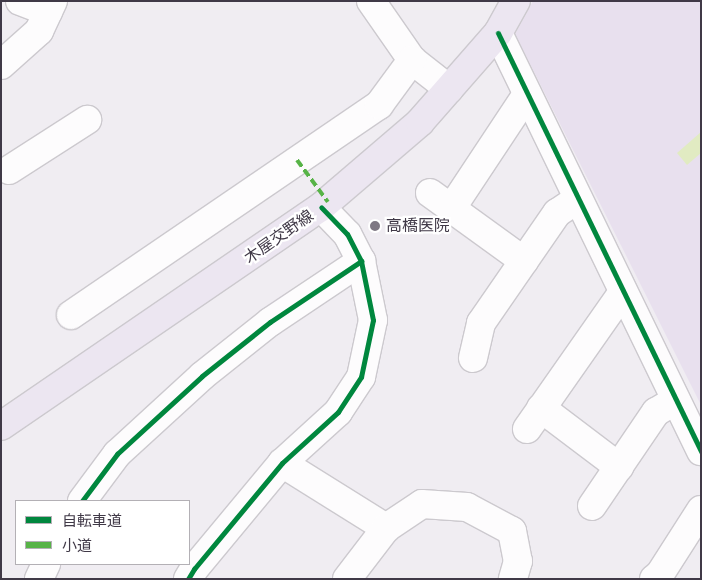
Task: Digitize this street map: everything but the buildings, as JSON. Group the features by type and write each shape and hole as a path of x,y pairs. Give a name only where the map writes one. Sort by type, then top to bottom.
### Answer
{"main road":[{"name":"木屋交野線","path":"1,426 322,208 420,122 498,33 516,1"}],"street":[{"path":"1,65 47,15 20,1"},
{"path":"371,1 412,60 449,89"},
{"path":"498,33 701,451"},
{"path":"71,316 380,105 412,60"},
{"path":"524,261 441,201 527,94"},
{"path":"4,169 87,120"},
{"path":"473,358 481,323 557,213 578,199"},
{"path":"188,579 194,569 282,463 338,412 361,377 373,320 362,261 347,234 322,208"},
{"path":"83,500 117,454 202,376 270,322 362,261"},
{"path":"619,467 534,419 624,292"},
{"path":"592,506 656,412 676,400"},
{"path":"282,463 386,528"},
{"path":"346,579 386,528 422,504 467,507 512,531 518,561 513,579"},
{"path":"654,579 660,574 701,510"},
{"path":"39,579 46,565"}],"shaded area":[{"path":"533,1 701,1 701,405 515,34"},
{"path":"701,132 701,153 687,165 677,153"}],"marked path":[{"path":"297,160 328,202"}],"cycle path":[{"path":"498,33 701,451"},
{"path":"188,579 194,569 282,463 338,412 361,377 373,320 361,261 347,234 321,207"},
{"path":"83,500 117,454 202,376 270,322 361,261"}],"place":[{"name":"高橋医院","path":"375,226"}]}
